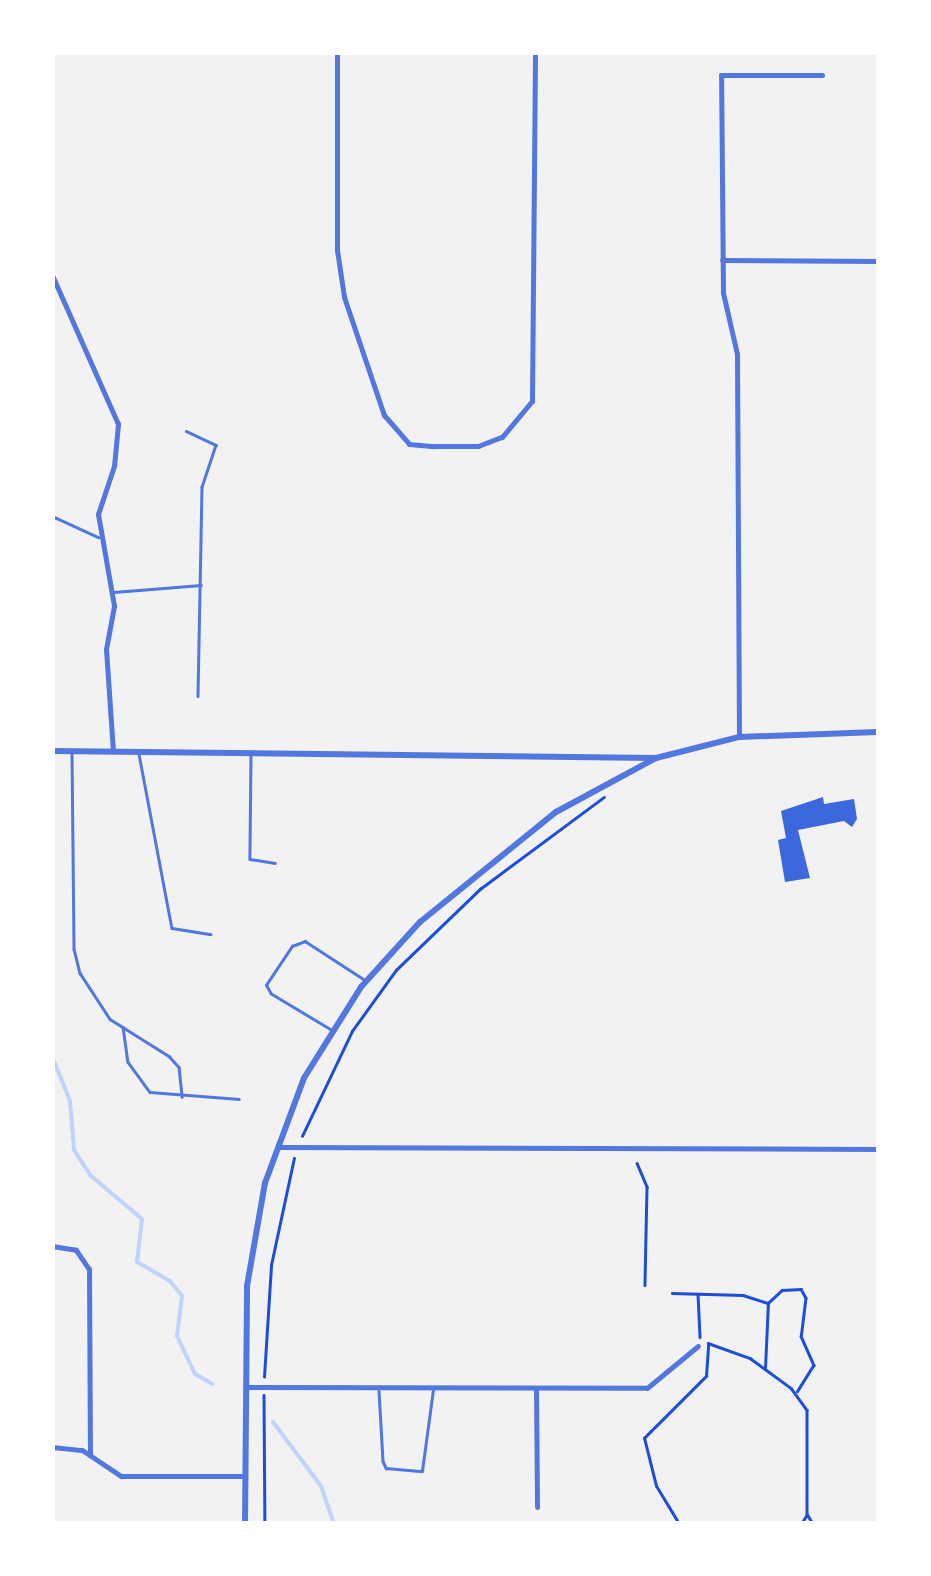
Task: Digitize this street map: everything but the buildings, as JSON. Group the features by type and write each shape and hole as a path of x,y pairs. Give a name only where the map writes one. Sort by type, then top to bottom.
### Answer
{"street":[{"path":"337,52 344,297 384,415 409,444 434,446 478,446 502,437 517,427 532,400 534,52"},
{"path":"739,738 737,354 724,302 721,74 822,75"},
{"path":"722,260 878,261"},
{"path":"52,275 118,424 98,537 112,592 106,649 113,752"},
{"path":"52,752 656,758 739,738 878,732"},
{"path":"245,1524 247,1286 276,1147 331,1030 366,981 485,864 599,788 656,758"},
{"path":"276,1147 878,1149"},
{"path":"52,1246 82,1256 90,1285 90,1455"},
{"path":"244,1387 648,1388 698,1346"},
{"path":"536,1388 537,1507"},
{"path":"52,1446 90,1455 121,1476 245,1476"}],"lane":[{"path":"186,431 216,445 202,487 198,696"},
{"path":"52,516 98,537"},
{"path":"112,592 202,584"},
{"path":"72,752 74,949 97,1005 169,1056 182,1077 182,1098"},
{"path":"139,753 172,928 211,934"},
{"path":"251,754 250,859 275,863"},
{"path":"331,1030 270,994 266,984 292,946 304,941 366,981"},
{"path":"124,1026 124,1050 142,1086 182,1098 239,1099"},
{"path":"379,1388 382,1461 386,1468 422,1470 433,1388"}],"path":[{"path":"303,1132 352,1031 396,970 480,889 606,800 599,788"},
{"path":"264,1378 272,1265 296,1154"},
{"path":"638,1163 646,1187 645,1284"},
{"path":"672,1294 768,1303 787,1288 806,1294 801,1336 814,1368 796,1394"},
{"path":"698,1294 700,1343 740,1352 796,1394 809,1415 807,1514 801,1524"},
{"path":"765,1369 768,1303"},
{"path":"679,1524 656,1486 644,1438 706,1376 708,1343"},
{"path":"264,1394 265,1524"},
{"path":"807,1514 813,1524"}],"waterway":[{"path":"52,1056 70,1101 74,1150 90,1175 142,1219 137,1262 170,1281 182,1296 177,1336 195,1374 212,1384"},
{"path":"273,1422 321,1486 334,1524"}]}
